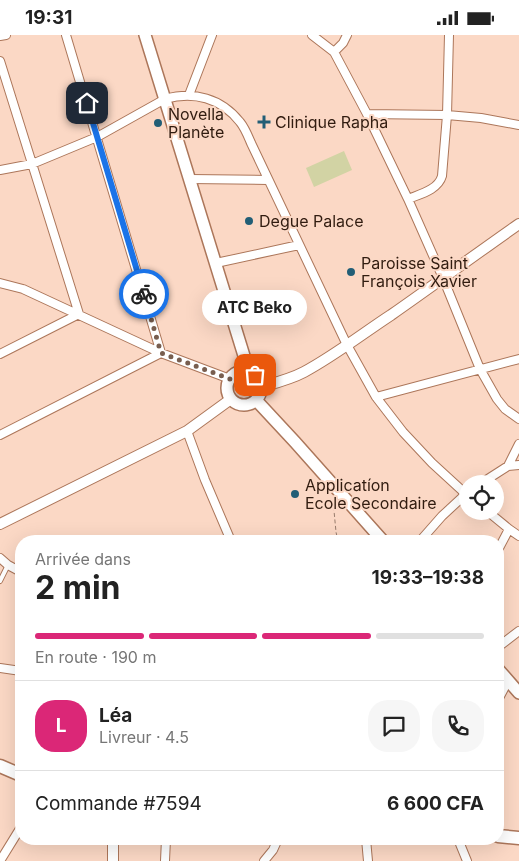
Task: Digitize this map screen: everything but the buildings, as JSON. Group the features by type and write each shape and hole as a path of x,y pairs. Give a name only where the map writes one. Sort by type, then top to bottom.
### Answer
{"highway":[{"path":"0,766 15,772"},
{"path":"0,775 15,781"},
{"path":"504,828 519,829"},
{"path":"504,836 519,837"}],"main road":[{"path":"145,35 249,372"},
{"path":"238,372 249,372 255,375 259,381 261,387 259,397 246,405 236,403 228,392 227,387 230,379 238,372"},
{"path":"256,400 377,535"},
{"path":"504,676 519,693"}],"street":[{"path":"0,36 6,35"},
{"path":"66,35 161,353"},
{"path":"189,95 212,35"},
{"path":"312,35 334,52 367,114 408,199 480,369 497,399 505,409 519,419"},
{"path":"334,52 343,43 347,35"},
{"path":"408,199 437,186 442,176 447,115 448,35"},
{"path":"0,61 79,314"},
{"path":"0,170 32,165 97,137 165,99 174,96 189,95 211,99 230,111 241,123 347,345 376,397 432,463 459,487"},
{"path":"367,114 447,115 481,118 519,125"},
{"path":"190,179 268,179"},
{"path":"261,387 304,372 347,345 519,224"},
{"path":"216,263 299,245"},
{"path":"0,283 23,289 161,353 230,379"},
{"path":"0,354 79,314"},
{"path":"0,435 161,353"},
{"path":"376,397 519,359"},
{"path":"0,524 187,431 232,399"},
{"path":"187,431 228,535"},
{"path":"508,466 519,443"},
{"path":"494,475 508,466 519,465"},
{"path":"425,535 442,516 459,501"},
{"path":"498,520 519,535"},
{"path":"504,539 509,529"},
{"path":"0,558 15,569"},
{"path":"504,642 519,631"},
{"path":"0,668 15,670"},
{"path":"504,689 508,681"},
{"path":"0,861 15,837"},
{"path":"113,845 113,861"},
{"path":"165,861 166,845"},
{"path":"264,861 275,845"},
{"path":"367,845 368,861"},
{"path":"460,845 467,861"}],"lane":[{"path":"0,581 8,565"}],"path":[{"path":"331,483 337,535"}],"green space":[{"path":"344,151 352,170 314,187 306,168"}],"way so far":[{"path":"144,294 161,353 230,379 238,372 244,371 255,375"}],"place":[{"name":"Clinique Rapha","path":"264,122"},
{"name":"Novella Planète","path":"158,123"},
{"name":"Degue Palace","path":"249,221"},
{"name":"Paroisse Saint François Xavier","path":"351,272"},
{"name":"ATC Beko","path":"255,375"},
{"name":"Applicatíon Ecole Secondaire","path":"295,494"}],"route":[{"path":"87,103 144,294"}]}
